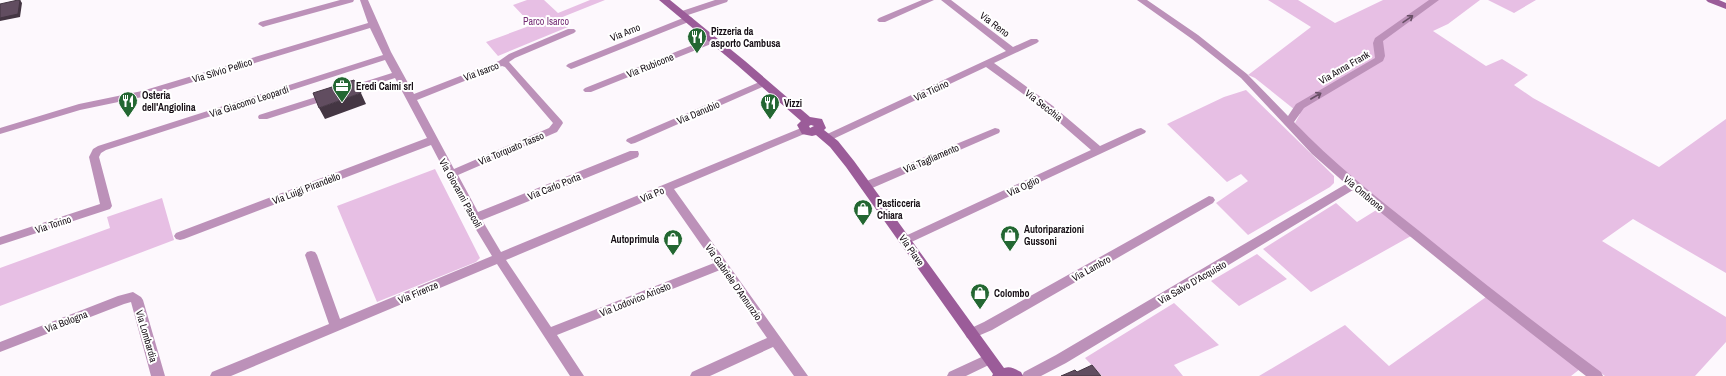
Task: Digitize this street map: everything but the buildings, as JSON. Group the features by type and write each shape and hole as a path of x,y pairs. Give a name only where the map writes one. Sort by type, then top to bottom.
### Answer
{"street":[{"path":"263,24 350,0"},
{"name":"Via Giovanni Pascoli","path":"364,0 388,56 475,218 499,258 577,376"},
{"path":"664,0 764,83 811,132 822,134"},
{"name":"Via Arno","path":"570,66 724,0"},
{"path":"882,20 930,0"},
{"name":"Via Reno","path":"944,0 1012,51"},
{"name":"Via Ombrone","path":"1141,0 1195,37 1244,76 1316,152 1353,184 1591,375"},
{"name":"Via Anna Frank","path":"1289,122 1300,106 1380,59 1381,53 1377,46 1378,40 1435,0"},
{"path":"1711,0 1726,6"},
{"name":"Via Silvio Pellico","path":"0,132 79,107 144,94 373,24"},
{"name":"Via Isarco","path":"411,99 502,63 512,56 570,32"},
{"name":"Via Rubicone","path":"588,90 713,40"},
{"name":"Via Ticino","path":"822,134 987,63 1034,41"},
{"name":"Via Giacomo Leopardi","path":"106,206 94,157 97,151 102,148 388,56"},
{"name":"Via Torquato Tasso","path":"451,174 553,130 558,123 508,65 502,63"},
{"name":"Via Secchia","path":"987,63 1049,108 1099,151"},
{"path":"263,117 398,74"},
{"name":"Via Danubio","path":"631,141 764,83"},
{"name":"Via Po","path":"499,258 806,126"},
{"name":"Via Tagliamento","path":"866,186 995,131"},
{"name":"Via Oglio","path":"905,241 1141,131"},
{"name":"Via Piave","path":"822,134 840,152 866,186 1000,375 1009,373 1016,376"},
{"name":"Via Luigi Pirandello","path":"180,236 433,140"},
{"name":"Via Carlo Porta","path":"475,218 634,154"},
{"name":"Via Salvo D'Acquisto","path":"1029,376 1061,359 1230,260 1353,184"},
{"name":"Via Gabriele D'Annunzio","path":"667,187 801,376"},
{"name":"Via Lambro","path":"971,334 988,326 1209,200"},
{"name":"Via Torino","path":"0,241 106,206"},
{"path":"311,255 336,326"},
{"name":"Via Firenze","path":"217,376 499,258"},
{"name":"Via Lodovico Ariosto","path":"549,333 721,265"},
{"name":"Via Bologna","path":"0,347 122,299 133,297"},
{"name":"Via Lombardia","path":"133,297 137,300 158,376"},
{"path":"698,376 775,340"},
{"path":"954,376 988,359"}],"green space":[{"name":"Parco Isarco","path":"527,0 544,0 558,13 590,0 605,0 560,18 568,27 498,56 486,42 532,25 513,5"},
{"path":"1268,0 1298,0 1335,23 1383,0 1480,0 1448,24 1433,31 1486,66 1502,59 1528,75 1514,85 1533,98 1659,167 1726,119 1726,273 1633,219 1602,241 1726,317 1726,342 1695,376 1605,376 1493,294 1318,149 1295,123 1300,114 1255,78 1248,75 1311,27"},
{"path":"1488,0 1536,0 1514,13"},
{"path":"1246,90 1334,176 1334,183 1330,187 1248,235 1216,203 1248,181 1241,174 1227,182 1167,124 1224,97"},
{"path":"435,169 480,258 476,262 377,302 337,206"},
{"path":"162,198 174,240 0,306 0,268 110,228 107,217"},
{"path":"1336,203 1357,222 1378,209 1411,236 1311,292 1263,249"},
{"path":"1257,254 1287,279 1239,306 1211,281"},
{"path":"1486,297 1580,369 1571,376 1259,376 1345,325 1389,366"},
{"path":"1174,303 1219,345 1174,365 1183,376 1102,376 1085,358"}],"place":[{"name":"Pizzeria da asporto Cambusa","path":"697,54"},
{"name":"Eredi Caimi srl","path":"342,103"},
{"name":"Osteria dell'Angiolina","path":"128,118"},
{"name":"Vizzi","path":"770,120"},
{"name":"Pasticceria Chiara","path":"863,226"},
{"name":"Autoriparazioni Gussoni","path":"1010,252"},
{"name":"Autoprimula","path":"673,256"},
{"name":"Colombo","path":"980,310"}]}
